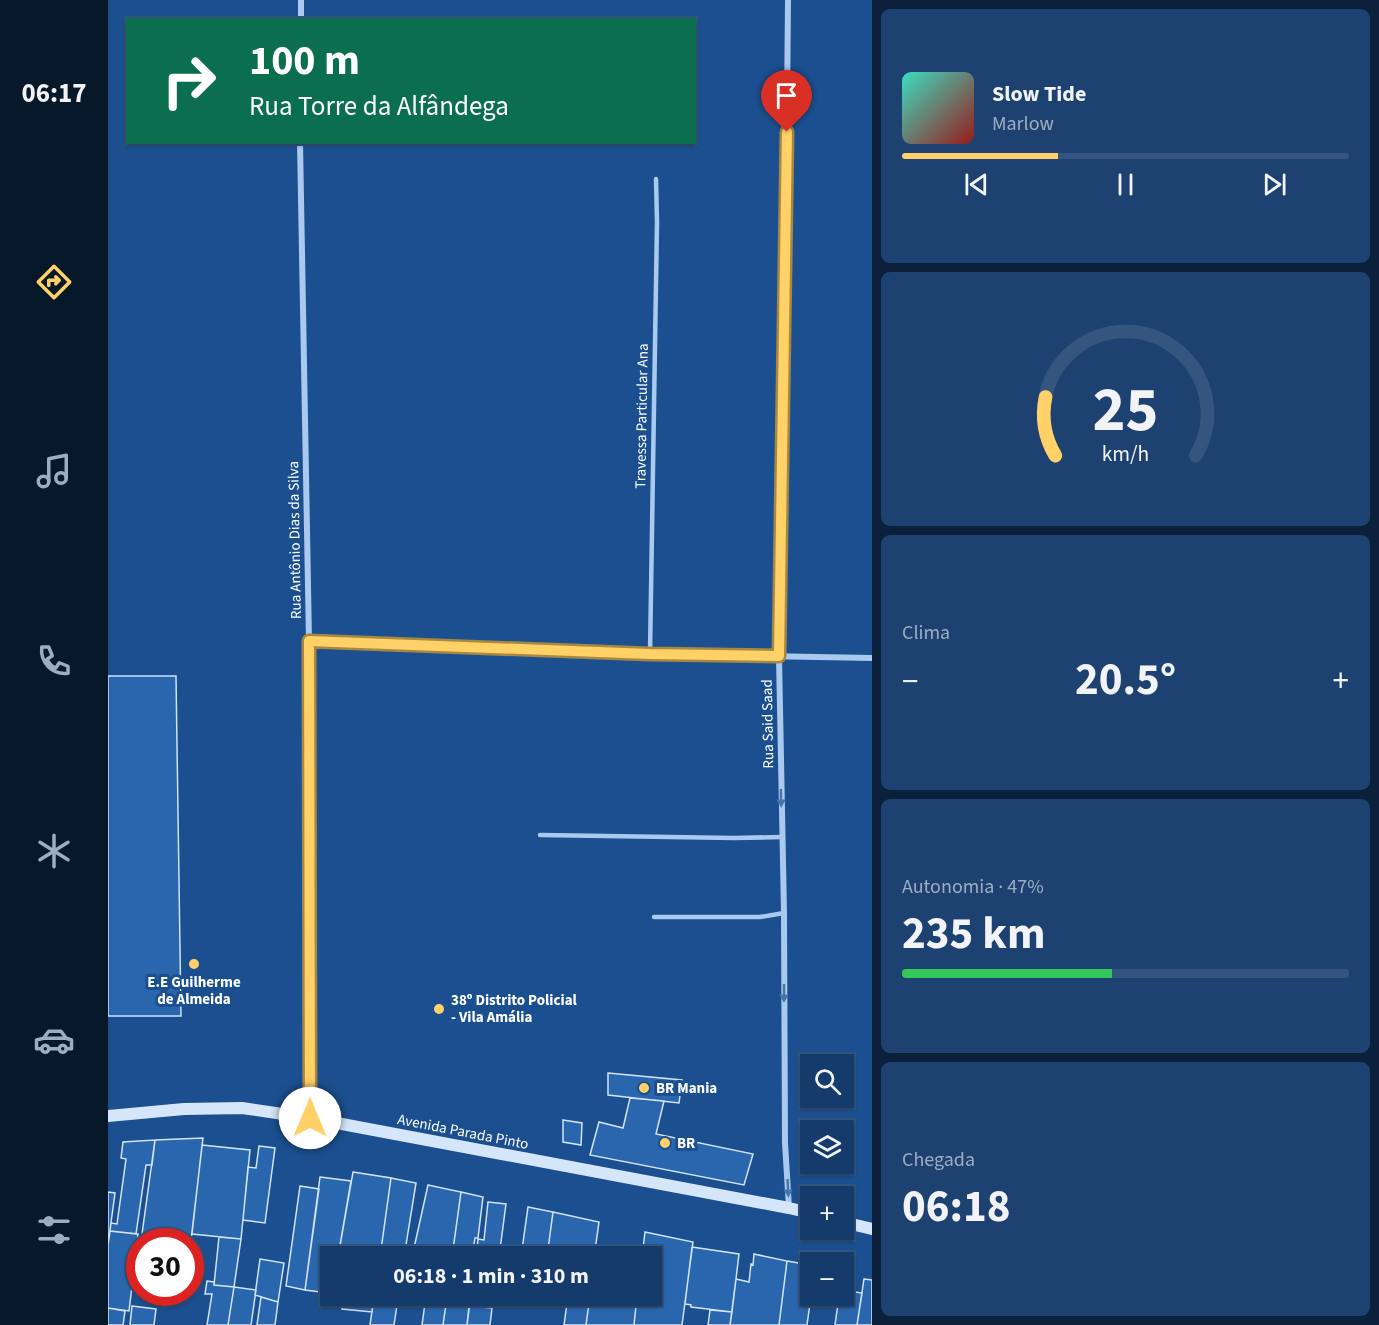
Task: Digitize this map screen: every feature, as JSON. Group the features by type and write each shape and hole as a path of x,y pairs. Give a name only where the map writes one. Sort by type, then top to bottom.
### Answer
{"main road":[{"name":"Avenida Parada Pinto","path":"108,1116 184,1109 242,1108 310,1118 800,1211"},
{"path":"854,1225 872,1229"}],"street":[{"path":"301,0 301,18"},
{"name":"Rua Said Saad","path":"788,0 779,656 784,913 785,1143 789,1208"},
{"name":"Rua Antônio Dias da Silva","path":"300,144 309,641 310,1118"},
{"path":"309,641 650,654 872,658"}],"lane":[{"name":"Travessa Particular Ana","path":"650,654 656,179"},
{"path":"540,835 782,837"},
{"path":"654,917 760,917 784,913"}],"building":[{"path":"108,676 176,676 181,1016 108,1016"},
{"name":"BR Mania","path":"608,1073 682,1080 679,1103 608,1095"},
{"path":"630,1098 664,1101 656,1134 753,1154 744,1185 590,1155 599,1122 623,1128"},
{"path":"563,1120 582,1123 581,1145 563,1142"},
{"path":"203,1138 192,1228 143,1228 155,1140"},
{"path":"155,1140 152,1165 146,1165 137,1228 126,1228 126,1233 110,1231 111,1223 117,1224 126,1159 121,1158 123,1142"},
{"path":"202,1145 250,1150 241,1239 204,1235 204,1228 193,1228"},
{"path":"259,1146 275,1148 265,1223 243,1220 248,1167 256,1168"},
{"path":"353,1172 391,1178 382,1246 340,1246"},
{"path":"320,1177 351,1181 340,1246 320,1246 320,1292 305,1290"},
{"path":"391,1178 416,1183 406,1246 382,1246"},
{"path":"428,1185 461,1192 454,1246 414,1246"},
{"path":"300,1186 319,1189 305,1290 286,1286"},
{"path":"108,1192 115,1193 108,1245"},
{"path":"461,1192 483,1197 478,1238 475,1238 474,1246 454,1246"},
{"path":"488,1202 506,1204 500,1246 477,1246 478,1239 484,1240"},
{"path":"528,1207 553,1212 548,1246 523,1246"},
{"path":"553,1212 599,1222 596,1246 548,1246"},
{"path":"110,1231 126,1233 126,1306 130,1306 129,1311 108,1308"},
{"path":"645,1232 693,1242 682,1325 634,1325 636,1306 662,1306 662,1246 643,1246"},
{"path":"219,1237 241,1239 234,1287 214,1285"},
{"path":"692,1247 739,1254 732,1312 691,1307 685,1304"},
{"path":"754,1254 787,1261 779,1325 730,1325 736,1279 749,1282"},
{"path":"260,1259 284,1263 278,1302 255,1295"},
{"path":"787,1261 800,1263 800,1306 810,1306 807,1325 779,1325"},
{"path":"864,1279 872,1280 872,1325 857,1325"},
{"path":"207,1281 214,1282 214,1285 234,1287 228,1325 207,1325 212,1294 205,1294"},
{"path":"234,1287 256,1290 251,1325 228,1325"},
{"path":"854,1292 862,1293 857,1325 835,1325 838,1306 854,1306"},
{"path":"261,1297 278,1302 275,1325 257,1325"},
{"path":"132,1306 156,1309 154,1325 130,1325"},
{"path":"342,1306 373,1306 372,1312 342,1309"},
{"path":"373,1306 397,1306 394,1325 370,1325"},
{"path":"425,1306 446,1306 443,1325 422,1325"},
{"path":"446,1306 469,1306 467,1325 443,1325"},
{"path":"469,1306 492,1308 490,1325 467,1325"},
{"path":"567,1306 589,1306 586,1325 564,1325"},
{"path":"589,1306 636,1306 634,1325 586,1325"},
{"path":"108,1308 125,1311 123,1325 108,1325"},
{"path":"710,1310 732,1312 730,1325 708,1325"}],"place":[{"name":"E.E Guilherme de Almeida","path":"194,964"},
{"name":"38º Distrito Policial - Vila Amália","path":"439,1009"},
{"name":"BR Mania","path":"644,1088"},
{"name":"BR","path":"665,1143"}],"route":[{"path":"310,1118 309,641 650,654 779,656 787,132"}]}
